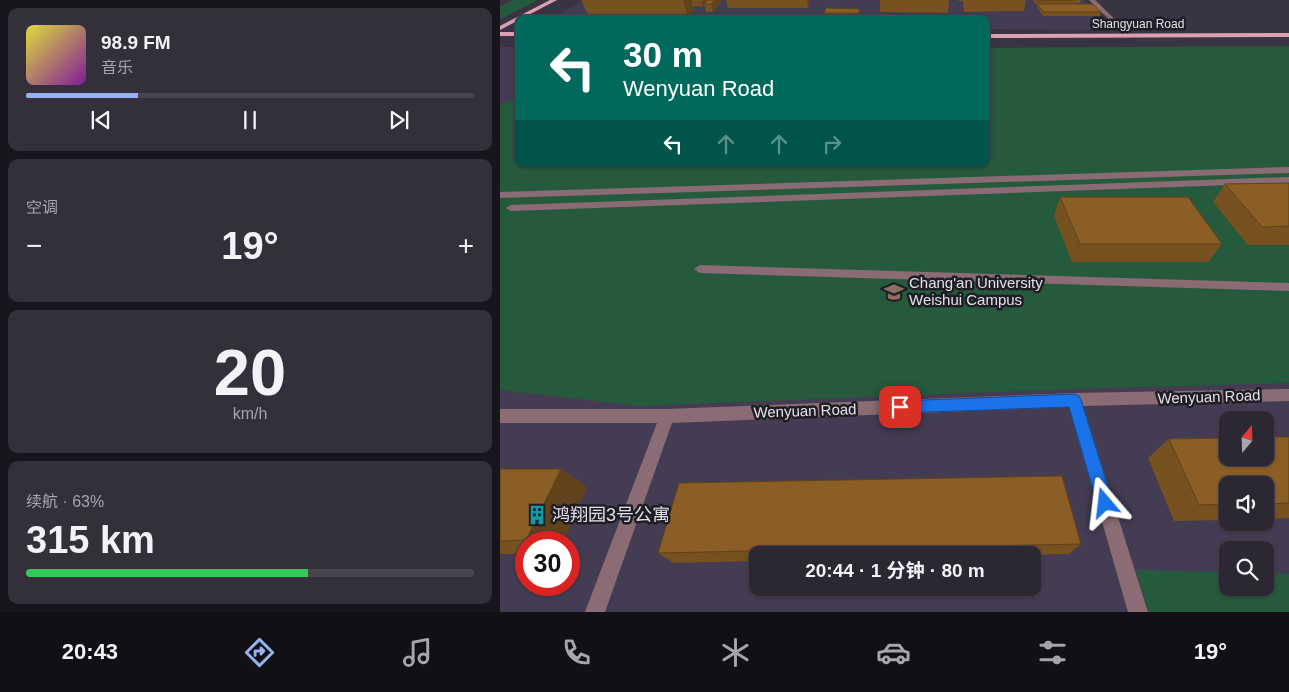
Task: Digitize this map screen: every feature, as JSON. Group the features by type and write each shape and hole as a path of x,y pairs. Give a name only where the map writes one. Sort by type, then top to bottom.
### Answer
{"main road":[{"path":"525,15 554,0"},
{"path":"535,15 562,0"},
{"path":"500,28 515,20"},
{"path":"500,34 515,26"},
{"name":"Shangyuan Road","path":"990,34 1289,33"},
{"path":"500,34 515,34"},
{"path":"500,39 515,39"}],"street":[{"path":"1092,0 1126,34"},
{"path":"500,195 1289,170"},
{"path":"511,208 1289,180"},
{"path":"700,269 1289,287"},
{"name":"Wenyuan Road","path":"500,416 667,416 1074,400 1289,395"},
{"path":"1074,400 1138,612"},
{"path":"595,612 667,416"}],"shaded area":[{"path":"584,0 1084,0 1107,24 1099,30 990,29 990,15 557,15"},
{"name":"Chang'an University Weishui Campus","path":"1289,46 1289,612 500,612 500,47 515,47 515,167 990,167 990,48"}],"green space":[{"path":"513,0 538,0 500,19 500,6"},
{"path":"1289,46 1289,383 1069,389 639,406 500,390 500,105 515,98 515,167 990,167 990,48"},
{"path":"1136,570 1219,572 1219,596 1274,596 1274,573 1289,574 1289,612 1149,612"}],"building":[{"path":"691,0 704,0 702,2 691,2"},
{"path":"708,0 715,0 711,4 704,4"},
{"path":"1037,0 1075,0 1037,1"},
{"path":"1037,4 1093,4 1101,12 1044,12"},
{"path":"826,8 859,9 859,13 824,13"},
{"path":"1289,183 1289,226 1262,227 1225,184"},
{"path":"1060,197 1188,197 1222,244 1080,244"},
{"path":"1274,437 1289,437 1289,503 1274,504 1274,476 1219,476 1219,504 1199,505 1169,439 1219,438 1219,466 1274,466"},
{"path":"500,469 561,469 530,531 515,531 515,540 500,541"},
{"path":"1062,476 1081,544 749,546 749,551 658,553 679,483"}],"place":[{"name":"Chang'an University Weishui Campus","path":"894,292"},
{"name":"鸿翔园3号公寓","path":"537,515"}],"route":[{"path":"900,407 1074,400 1105,503"}]}
